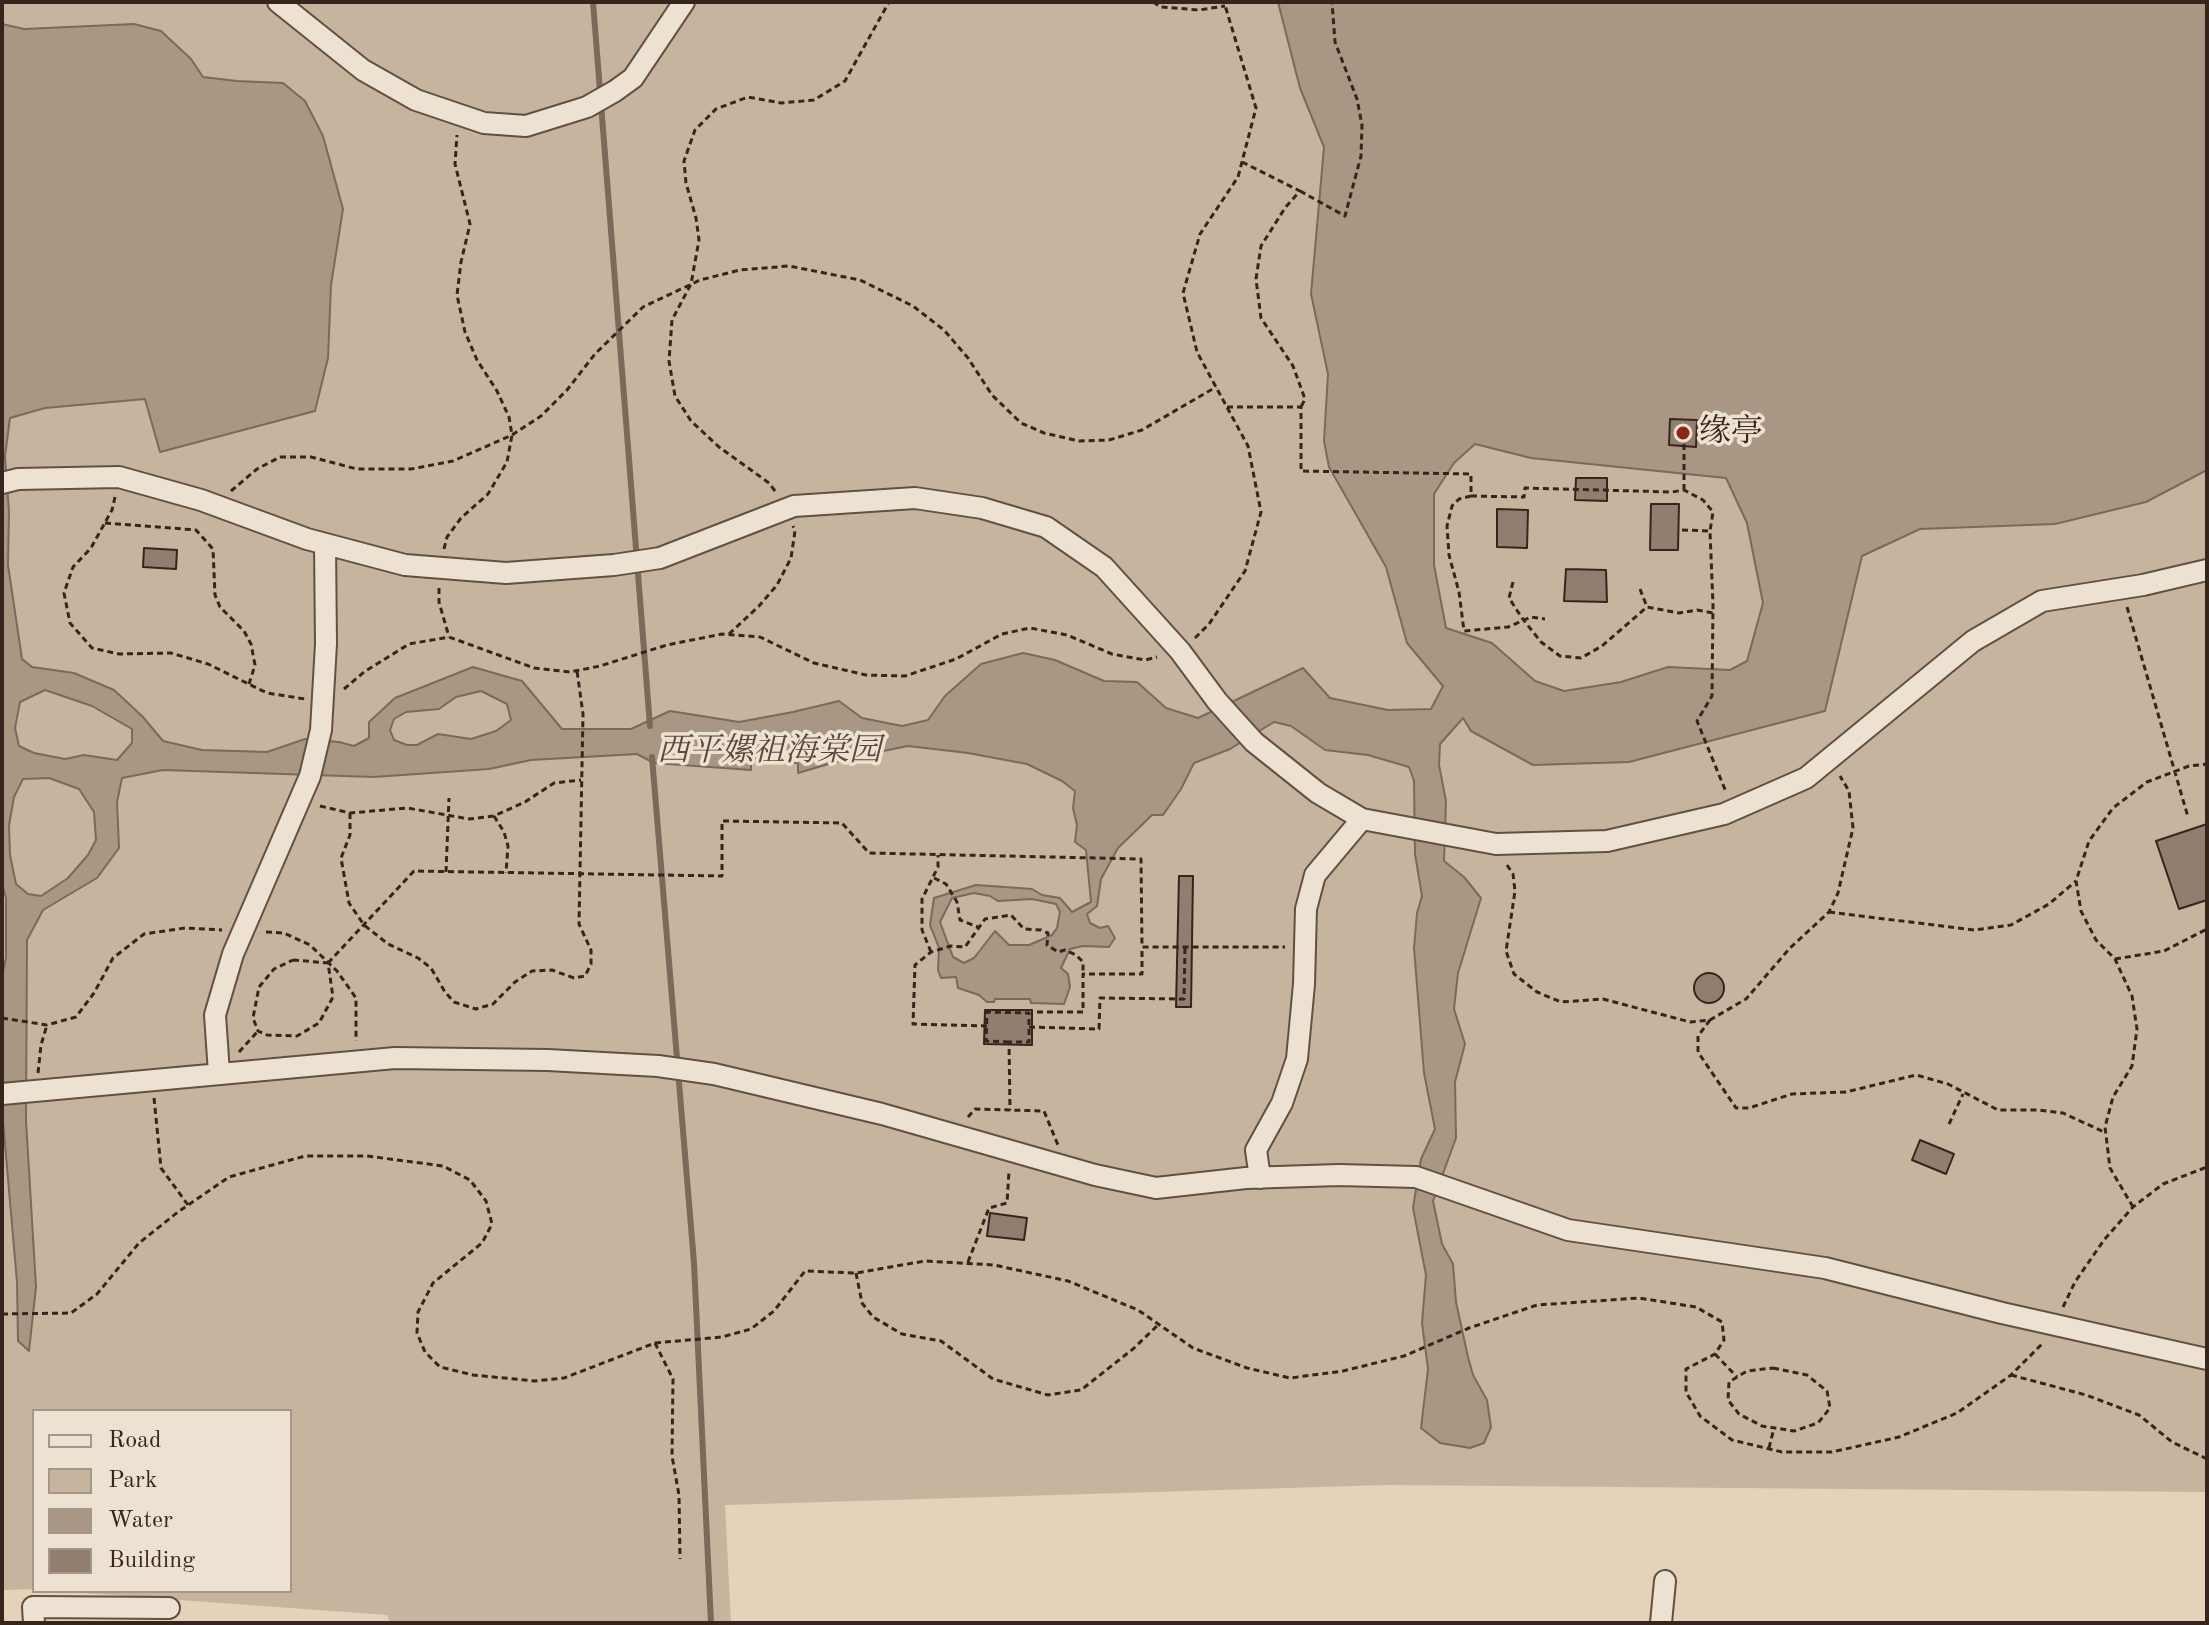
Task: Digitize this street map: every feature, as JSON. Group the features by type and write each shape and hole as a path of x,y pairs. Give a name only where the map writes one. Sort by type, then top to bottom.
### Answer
{"street":[{"path":"278,2 363,70 416,100 484,123 526,126 587,107 633,78 684,2"},
{"path":"10,481 119,477 216,506 325,544 405,565 506,573 614,565 660,558 787,509 915,498 982,508 1046,527 1104,567 1180,651 1217,701 1254,742 1318,793 1362,819 1496,844 1607,841 1733,810 1806,778 1973,641 2042,601 2207,570"},
{"path":"219,1073 215,1015 233,954 310,776 321,730 326,644 325,544"},
{"path":"1260,1178 1256,1150 1282,1103 1297,1059 1306,909 1315,875 1362,819"},
{"path":"2,1094 395,1058 658,1066 714,1074 882,1114 1066,1167 1156,1188 1260,1178 1339,1175 1416,1177 1568,1230 1825,1268 2207,1359"},
{"path":"1661,1623 1665,1581"},
{"path":"34,1623 33,1607 169,1608"}],"path":[{"path":"729,634 777,585 791,558 795,531 787,509 769,483 719,447 691,421 675,396 669,361 672,320 691,284 699,240 684,161 695,130 716,109 748,97 781,103 814,100 845,81 889,2"},
{"path":"119,477 112,510 91,548 73,567 64,593 70,623 92,648 119,654 171,653 208,664 267,693 322,702 339,694 364,672 409,644 449,637 534,668 577,670 667,645 729,634 760,637 814,663 866,675 905,676 956,659 1002,634 1030,628 1067,635 1112,654 1145,660 1180,651 1209,624 1245,571 1261,512 1248,446 1197,352 1183,293 1200,234 1238,177 1256,108 1225,4 1199,10 1161,7 1153,2"},
{"path":"1242,162 1345,216 1361,156 1362,125 1357,99 1335,42 1332,2"},
{"path":"449,637 439,602 438,567 447,537 461,518 488,494 507,462 512,435 509,417 465,332 457,295 470,224 455,164 456,139 463,116"},
{"path":"1300,191 1285,208 1261,246 1256,279 1261,318 1293,366 1305,399 1301,407 1301,471 1471,474 1471,496"},
{"path":"216,506 257,469 280,457 311,457 357,469 411,469 453,461 512,435 541,416 600,349 643,307 691,284 740,270 789,266 860,280 913,306 944,330 968,358 992,395 1021,423 1044,433 1079,441 1109,440 1142,430 1216,387"},
{"path":"1227,407 1301,407"},
{"path":"1684,431 1684,490"},
{"path":"1545,619 1531,617 1508,627 1464,631 1459,592 1449,555 1447,526 1452,506 1459,499 1471,496 1524,497 1525,488 1684,490 1703,500 1713,512 1710,531 1712,696 1697,721 1733,810"},
{"path":"105,523 196,530 213,549 215,595 220,607 244,631 251,644 255,665 249,684"},
{"path":"1682,530 1710,531"},
{"path":"1513,582 1509,598 1541,642 1560,656 1581,658 1602,646 1647,607"},
{"path":"2122,588 2188,817"},
{"path":"1640,589 1647,607"},
{"path":"1647,607 1679,613 1697,610 1713,613"},
{"path":"350,813 350,835 341,858 349,903 364,925 388,944 431,968 454,1002 476,1009 493,1004 515,982 532,971 552,970 574,978 585,976 591,964 591,950 579,924 582,722 577,670"},
{"path":"1831,759 1849,791 1853,828 1838,893 1829,912 1790,948 1746,999 1710,1020 1698,1036 1698,1052 1736,1108 1749,1108 1792,1094 1846,1092 1916,1075 1948,1084 1998,1110 2063,1113 2105,1132"},
{"path":"2133,1207 2110,1168 2105,1132 2113,1097 2132,1066 2137,1029 2132,996 2115,959 2096,940 2081,911 2076,881 2089,841 2113,808 2147,782 2189,766 2207,764"},
{"path":"300,799 350,813 407,808 469,819 494,816 525,802 554,783 581,780"},
{"path":"446,872 449,798"},
{"path":"494,816 508,846 506,873"},
{"path":"328,963 414,871 722,876 722,821 842,823 869,853 1141,859 1142,974 1083,974"},
{"path":"1496,844 1513,874 1515,891 1506,951 1514,974 1537,992 1561,1002 1603,999 1690,1022 1710,1020"},
{"path":"931,952 922,930 922,899 938,867 938,855"},
{"path":"933,878 946,884 957,902 960,920 978,927"},
{"path":"1829,912 1974,930 2011,925 2049,904 2076,881"},
{"path":"987,1026 913,1024 915,965 931,952 951,946 965,947 985,919 1011,915 1024,929 1048,933 1047,945 1058,952 1070,952 1083,962 1083,1012 1037,1012"},
{"path":"2,1018 47,1025 76,1017 94,993 113,958 144,934 185,928 284,933 310,945 337,971 356,998 356,1061"},
{"path":"2115,959 2164,951 2207,929"},
{"path":"1142,947 1305,947"},
{"path":"1029,1027 1099,1029 1100,998 1184,999 1185,948"},
{"path":"293,960 328,963 333,997 319,1023 297,1036 267,1035 258,1031 253,1018 259,987 274,969 293,960"},
{"path":"987,1012 1029,1013 1029,1027 1029,1042 986,1041 987,1012"},
{"path":"34,1090 47,1025"},
{"path":"1009,1042 1010,1110"},
{"path":"153,1082 161,1168 188,1205"},
{"path":"1949,1124 1963,1094"},
{"path":"952,1134 975,1109 1044,1111 1066,1167"},
{"path":"968,1263 989,1208 1007,1203 1011,1151"},
{"path":"2,1314 71,1313 97,1294 139,1243 229,1177 305,1156 367,1156 443,1166 470,1180 486,1201 492,1224 482,1243 433,1283 418,1312 417,1333 425,1352 440,1367 473,1375 535,1381 564,1378 655,1343 722,1337 751,1329 774,1311 805,1271 856,1273 925,1261 994,1265 1068,1281 1138,1310 1193,1348 1247,1368 1290,1378 1343,1371 1418,1351 1469,1328 1537,1305 1639,1298 1696,1307 1722,1322 1724,1340 1715,1354 1686,1369 1686,1392 1700,1416 1732,1440 1782,1452 1832,1452 1899,1437 1957,1413 2011,1375 2043,1343 2075,1282 2104,1240 2133,1207 2163,1184 2207,1167"},
{"path":"856,1273 862,1303 873,1317 902,1334 941,1341 993,1379 1048,1395 1081,1390 1159,1324"},
{"path":"655,1343 673,1379 672,1456 679,1495 680,1559"},
{"path":"1715,1354 1737,1377"},
{"path":"1773,1368 1807,1375 1827,1391 1830,1408 1818,1423 1794,1431 1762,1426 1739,1414 1728,1400 1729,1382 1737,1377 1747,1371 1773,1368"},
{"path":"2011,1375 2086,1395 2139,1415 2172,1442 2207,1459"},
{"path":"1769,1449 1774,1428"}],"green space":[{"name":"西平嫘祖海棠园","path":"2,2 2207,2 2207,1552 2205,1492 1386,1485 725,1505 731,1623 390,1623 387,1615 84,1593 292,1593 292,1409 32,1409 32,1589 2,1590"}],"water":[{"path":"1278,2 2207,2 2207,470 2146,502 2055,524 1920,529 1862,556 1825,711 1629,762 1533,765 1471,731 1463,718 1440,744 1439,765 1446,801 1444,861 1464,877 1481,898 1458,973 1454,1009 1465,1044 1455,1082 1456,1138 1433,1201 1442,1244 1453,1264 1456,1302 1468,1357 1473,1375 1487,1400 1491,1427 1484,1443 1470,1448 1440,1443 1421,1428 1428,1369 1422,1323 1426,1275 1413,1208 1421,1159 1435,1129 1424,1073 1414,948 1422,896 1415,854 1414,781 1409,767 1368,755 1325,750 1291,726 1274,722 1230,749 1194,763 1163,815 1152,815 1118,848 1101,879 1097,906 1087,914 1090,923 1100,928 1108,926 1115,938 1109,947 1070,949 1061,968 1068,974 1070,987 1064,1004 1031,1003 1030,999 995,999 994,1002 987,1002 979,995 958,988 956,977 941,978 938,970 939,948 930,925 934,898 976,885 1032,889 1042,895 1060,898 1072,912 1091,902 1086,850 1075,842 1075,791 1027,764 908,746 849,758 798,773 798,763 751,762 751,770 654,763 637,754 531,760 489,769 374,777 163,770 122,778 117,802 119,848 97,878 43,910 27,940 26,1120 36,1287 29,1351 18,1341 17,1282 2,1110 2,977 6,958 6,898 2,884 2,24 24,29 134,24 161,31 191,59 203,77 283,83 305,101 323,136 343,209 331,285 328,358 315,411 160,452 145,399 45,408 10,418 5,456 9,512 8,565 22,659 32,667 74,673 114,690 163,741 202,750 267,752 305,739 354,746 369,738 369,722 395,698 473,667 522,681 562,729 631,729 670,711 739,722 839,701 862,718 902,726 928,720 945,696 981,664 1023,653 1055,660 1104,681 1137,682 1166,708 1198,718 1303,668 1330,698 1388,710 1431,709 1443,686 1407,643 1386,567 1329,467 1324,441 1328,374 1311,294 1324,147 1300,88","holes":["1475,444 1531,458 1726,478 1747,523 1763,603 1747,661 1730,670 1668,667 1621,682 1564,691 1535,681 1492,643 1446,628 1434,565 1434,494 1454,463","45,690 92,706 132,729 132,743 117,760 84,755 65,759 34,753 19,746 15,728 20,702","481,691 507,704 511,720 496,731 471,739 438,734 417,745 394,740 390,730 394,719 406,712 439,709 456,697","49,778 79,789 94,812 96,840 88,855 68,878 41,896 28,894 16,884 10,855 9,825 14,797 23,779","974,893 998,901 1032,899 1056,904 1060,912 1057,928 1052,935 1029,945 1009,945 995,931 974,958 964,963 953,957 940,922 952,898"]}],"building":[{"name":"缘亭","path":"1670,419 1697,420 1696,447 1669,445"},
{"path":"1576,478 1607,478 1607,501 1575,500"},
{"path":"1651,504 1679,504 1678,550 1650,550"},
{"path":"1497,509 1528,510 1527,548 1497,547"},
{"path":"144,548 177,550 176,569 143,567"},
{"path":"1566,569 1606,570 1607,602 1564,601"},
{"path":"2207,824 2207,900 2179,909 2156,841"},
{"path":"1179,876 1193,876 1191,1007 1176,1007"},
{"path":"1709,973 1715,974 1723,982 1723,994 1715,1002 1709,1003 1703,1002 1695,994 1694,988 1695,982 1703,974"},
{"path":"985,1010 1032,1010 1032,1045 984,1044"},
{"path":"1920,1140 1954,1154 1946,1174 1912,1160"},
{"path":"990,1213 1027,1218 1024,1240 987,1236"}],"waterway":[{"path":"593,2 650,726"},
{"path":"652,757 694,1263 711,1623"}],"place":[{"name":"缘亭","path":"1683,433"}]}
